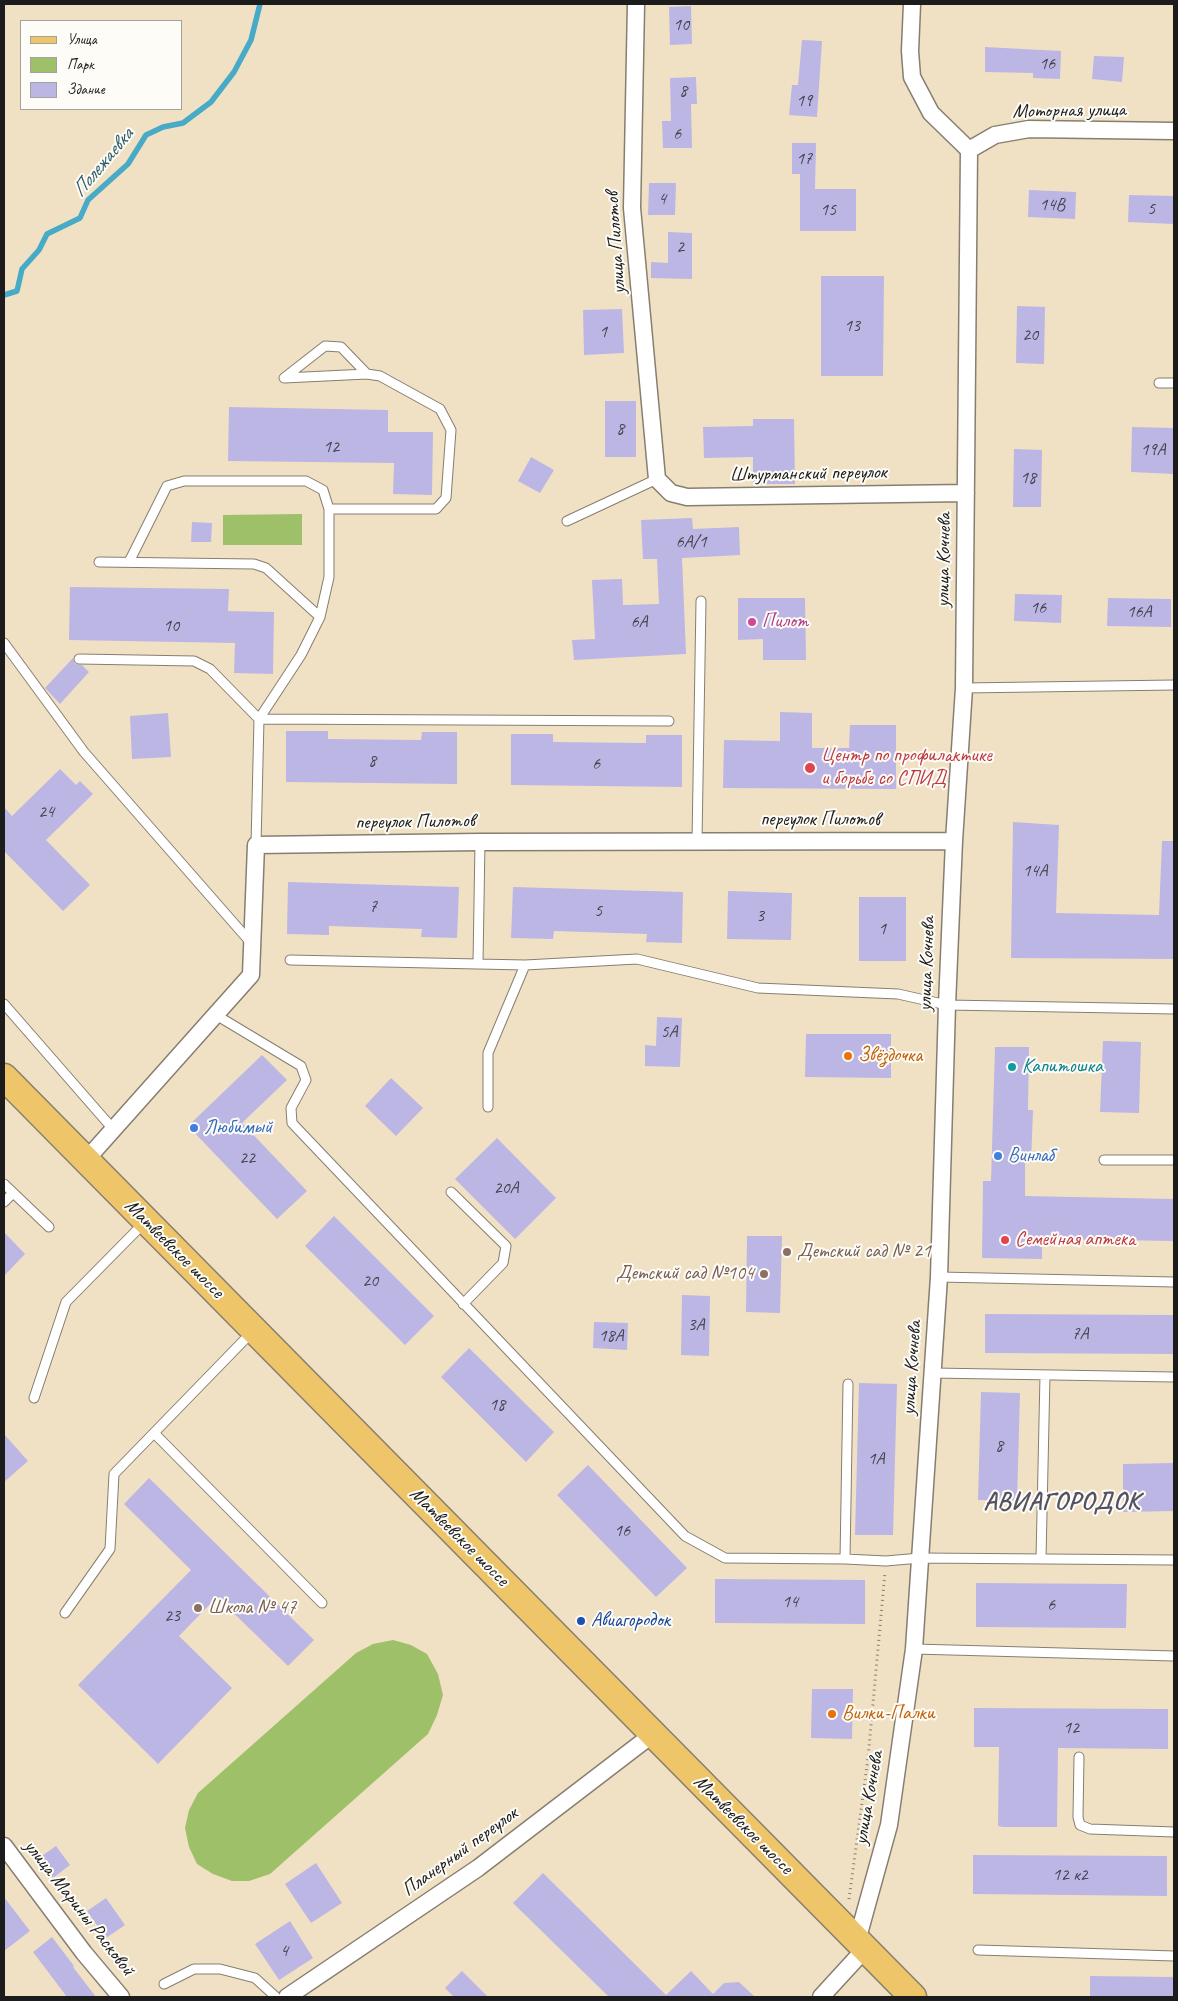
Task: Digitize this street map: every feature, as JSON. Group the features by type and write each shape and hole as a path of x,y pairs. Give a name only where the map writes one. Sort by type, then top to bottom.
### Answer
{"main road":[{"name":"Матвеевское шоссе","path":"8,1085 86,1160 913,1997"}],"street":[{"name":"улица Пилотов","path":"636,4 632,208 657,479"},
{"path":"912,4 910,51 912,77 931,112 969,150"},
{"name":"Моторная улица","path":"969,150 995,135 1029,129 1174,131"},
{"name":"улица Кочнева","path":"861,1945 889,1825 914,1649 939,1277 947,1004 954,841 964,688 969,150"},
{"name":"Штурманский переулок","path":"657,479 671,493 687,497 966,493"},
{"name":"переулок Пилотов","path":"256,845 480,842 954,841"},
{"path":"86,1160 251,975 256,845"},
{"name":"Планерный переулок","path":"287,1997 478,1868 653,1734"},
{"name":"улица Марины Расковой","path":"4,1846 84,1953 121,1997"},
{"path":"821,1997 861,1945"}],"lane":[{"path":"329,509 436,509 446,498 451,430 440,409 380,376 367,374 284,378 325,346 341,346 367,374"},
{"path":"1159,383 1174,383"},
{"path":"567,521 657,479"},
{"path":"129,562 167,486 184,481 306,480 323,490 329,509 329,577 320,617 301,655 259,719 256,845"},
{"path":"99,562 254,564 266,568 320,617"},
{"path":"697,841 701,601"},
{"path":"4,643 84,752 252,944"},
{"path":"79,659 194,661 210,669 259,719 668,721"},
{"path":"964,688 1174,685"},
{"path":"478,963 480,842"},
{"path":"290,960 525,965 637,959 758,988 898,994 947,1004 1174,1009"},
{"path":"488,1107 488,1053 525,965"},
{"path":"4,1004 113,1129"},
{"path":"216,1015 301,1066 306,1080 291,1108 292,1123 684,1536 725,1558 886,1561 920,1558 1174,1560"},
{"path":"1104,1160 1174,1160"},
{"path":"4,1184 49,1227"},
{"path":"451,1192 506,1246 503,1263 463,1304"},
{"path":"4,1202 13,1193"},
{"path":"34,1398 66,1302 146,1222"},
{"path":"939,1277 1174,1282"},
{"path":"65,1613 110,1549 114,1474 254,1330"},
{"path":"933,1373 1174,1377"},
{"path":"1041,1559 1046,1374"},
{"path":"844,1559 848,1384"},
{"path":"154,1433 322,1603"},
{"path":"914,1649 1174,1656"},
{"path":"1079,1757 1078,1817 1080,1825 1090,1830 1174,1832"},
{"path":"978,1950 1174,1956"},
{"path":"164,1984 194,1969 220,1969 255,1978 276,1997"}],"path":[{"path":"834,1917 849,1900 868,1758 886,1561"}],"green space":[{"path":"302,514 302,545 223,545 223,515"},
{"path":"393,1640 411,1645 427,1654 438,1674 443,1695 437,1715 428,1734 270,1874 249,1881 232,1881 213,1874 197,1864 189,1847 185,1828 189,1810 198,1793 356,1653 373,1644"}],"building":[{"path":"691,6 692,44 670,45 669,7"},
{"path":"802,40 822,41 817,117 789,115 792,85 798,85"},
{"path":"985,47 1061,51 1060,79 1033,78 1033,73 985,72"},
{"path":"1094,56 1124,57 1122,82 1092,79"},
{"path":"696,77 697,104 691,104 692,148 663,148 662,121 671,121 670,78"},
{"path":"792,143 816,143 815,189 856,189 856,231 800,231 800,174 792,174"},
{"path":"649,183 676,183 675,215 648,215"},
{"path":"1029,190 1076,192 1075,219 1028,217"},
{"path":"1129,195 1174,196 1174,224 1128,222"},
{"path":"668,232 692,233 692,279 651,278 651,262 668,263"},
{"path":"821,276 884,276 883,376 821,376"},
{"path":"1017,306 1045,307 1044,364 1016,363"},
{"path":"622,309 624,353 584,355 583,310"},
{"path":"605,401 636,401 636,457 605,457"},
{"path":"229,407 388,410 388,432 433,432 432,495 393,494 394,463 228,461"},
{"path":"753,419 794,419 795,484 753,484 753,457 704,458 703,427 753,426"},
{"path":"1132,427 1174,428 1174,474 1131,472"},
{"path":"1014,449 1042,450 1041,507 1013,507"},
{"path":"531,457 554,470 540,493 518,481"},
{"path":"692,518 693,529 739,527 740,555 682,558 686,654 574,660 572,640 595,639 592,580 622,579 623,605 659,604 657,559 643,559 641,520"},
{"path":"192,522 212,523 211,542 191,542"},
{"path":"70,587 229,589 228,611 274,612 273,674 234,673 235,643 69,640"},
{"path":"1015,594 1062,595 1061,623 1014,621"},
{"path":"738,598 805,598 806,660 763,660 763,639 738,640"},
{"path":"1108,598 1171,599 1171,627 1107,626"},
{"path":"73,658 75,664 82,665 89,672 60,704 45,688"},
{"name":"Центр по профилактике и борьбе со СПИД","path":"780,712 812,713 812,748 849,748 850,725 896,725 896,789 723,788 724,740 780,741"},
{"path":"168,713 171,757 132,759 130,716"},
{"path":"286,731 328,731 328,739 421,740 422,732 457,732 457,784 286,782"},
{"path":"511,734 553,734 553,742 646,743 646,735 682,735 682,787 511,785"},
{"path":"60,769 76,785 80,781 93,794 46,840 90,885 63,911 4,851 4,807 12,816"},
{"path":"1013,822 1059,825 1056,913 1159,915 1162,841 1174,841 1174,959 1011,958"},
{"path":"288,882 459,887 457,938 421,937 422,929 329,926 329,935 287,934"},
{"path":"513,887 683,892 682,943 646,942 647,934 554,931 553,939 511,938"},
{"path":"728,891 792,893 791,940 727,939"},
{"path":"859,897 906,897 906,961 859,961"},
{"path":"657,1017 682,1018 680,1067 645,1066 645,1045 656,1046"},
{"name":"Звёздочка","path":"806,1034 891,1034 891,1078 805,1077"},
{"path":"1103,1041 1141,1042 1139,1113 1100,1112"},
{"path":"995,1047 1029,1047 1028,1110 1033,1110 1031,1163 1025,1163 1025,1196 1174,1199 1174,1241 1042,1239 1042,1259 982,1258 983,1181 991,1181"},
{"path":"262,1055 287,1080 242,1123 307,1191 277,1219 188,1126"},
{"path":"391,1078 423,1108 396,1136 365,1106"},
{"path":"497,1138 556,1198 515,1239 455,1179"},
{"path":"334,1216 434,1316 405,1345 305,1246"},
{"path":"4,1232 25,1254 4,1276"},
{"name":"Детский сад №104","path":"747,1236 782,1236 780,1313 746,1312"},
{"path":"682,1295 710,1296 709,1356 681,1355"},
{"path":"985,1314 1174,1315 1174,1354 985,1353"},
{"path":"594,1322 628,1323 627,1350 593,1348"},
{"path":"469,1348 554,1432 526,1462 441,1377"},
{"path":"859,1383 897,1384 893,1535 855,1535"},
{"path":"981,1392 1020,1393 1017,1501 978,1500"},
{"path":"4,1434 28,1461 4,1482"},
{"path":"1174,1463 1174,1511 1123,1512 1123,1464"},
{"path":"588,1465 687,1568 656,1597 557,1495"},
{"path":"149,1478 314,1640 288,1666 217,1597 179,1636 232,1688 158,1764 78,1685 191,1570 124,1504"},
{"path":"715,1579 865,1580 865,1624 715,1623"},
{"path":"976,1583 1127,1584 1126,1628 976,1627"},
{"name":"Вилки-Палки","path":"812,1689 853,1689 852,1739 811,1738"},
{"path":"974,1708 1168,1709 1168,1749 1058,1748 1057,1827 998,1826 999,1747 974,1747"},
{"path":"56,1846 70,1865 53,1878 39,1858"},
{"path":"973,1855 1167,1856 1167,1896 973,1894"},
{"path":"316,1863 342,1903 311,1923 285,1884"},
{"path":"543,1873 666,1995 691,1971 713,1994 724,1983 739,1982 755,1997 609,1997 513,1903"},
{"path":"4,1897 30,1931 4,1951"},
{"path":"106,1898 125,1925 106,1938 87,1911"},
{"path":"290,1921 313,1958 279,1980 255,1944"},
{"path":"52,1937 96,1997 67,1997 33,1952"},
{"path":"462,1971 488,1997 454,1997 445,1988"},
{"path":"1090,1976 1174,1977 1174,1997 1090,1997"}],"waterway":[{"name":"Полежаевка","path":"4,295 17,291 22,269 39,250 47,234 80,218 88,200 128,164 146,135 163,127 183,123 211,102 234,72 251,40 260,4"}],"place":[{"name":"Пилот","path":"752,622"},
{"name":"Центр по профилактике и борьбе со СПИД","path":"810,768"},
{"name":"Звёздочка","path":"848,1056"},
{"name":"Капитошка","path":"1012,1067"},
{"name":"Любимый","path":"194,1128"},
{"name":"Винлаб","path":"998,1156"},
{"name":"Семейная аптека","path":"1005,1240"},
{"name":"Детский сад № 21","path":"787,1252"},
{"name":"Детский сад №104","path":"764,1274"},
{"name":"Школа № 47","path":"198,1608"},
{"name":"Авиагородок","path":"581,1621"},
{"name":"Вилки-Палки","path":"832,1714"}],"district":[{"name":"АВИАГОРОДОК","path":"1062,1502"}]}
